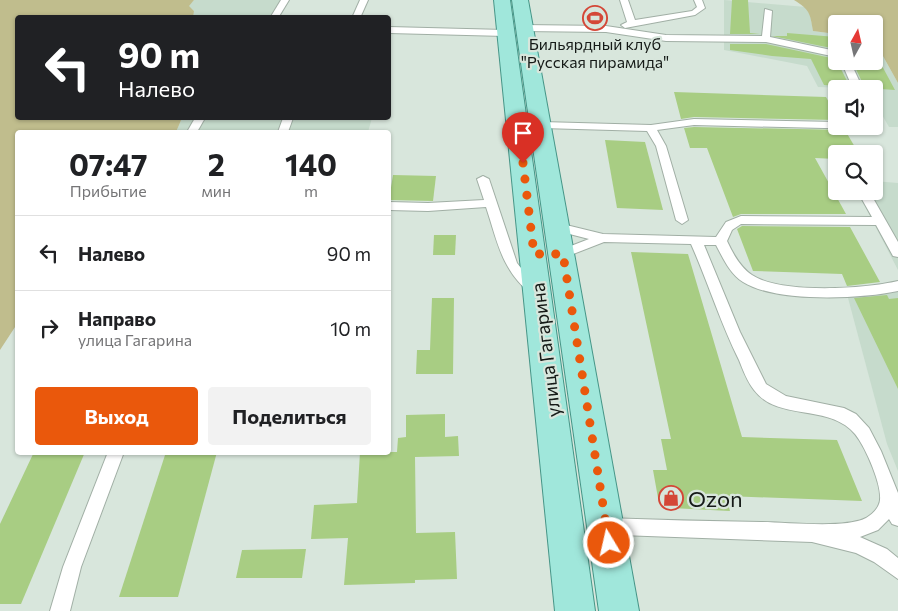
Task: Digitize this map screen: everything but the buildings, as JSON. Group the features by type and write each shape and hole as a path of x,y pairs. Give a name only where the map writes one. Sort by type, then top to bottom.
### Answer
{"main road":[{"name":"улица Гагарина","path":"502,0 517,31"},
{"name":"улица Гагарина","path":"520,0 517,31 530,125 534,254 575,611"},
{"name":"улица Гагарина","path":"530,125 561,240 619,611"},
{"path":"534,254 561,240"}],"lane":[{"path":"276,15 285,0"},
{"path":"357,15 364,0"},
{"path":"624,0 632,23"},
{"path":"606,29 695,13 701,8 698,0"},
{"path":"766,39 768,11"},
{"path":"391,30 517,31 606,29 666,38 766,39 828,52"},
{"path":"530,125 651,128 694,122 828,125"},
{"path":"651,128 661,146 682,220"},
{"path":"483,179 511,264 521,278 539,293"},
{"path":"869,200 898,253"},
{"path":"391,206 428,207 491,203"},
{"path":"881,221 741,220 732,222 725,228 721,241 728,257 741,274 753,282 767,287 828,292 898,286"},
{"path":"561,240 603,238 721,241"},
{"path":"561,240 603,238"},
{"path":"695,239 735,338 760,386 770,396 791,403 841,412 860,427 888,488 898,518"},
{"path":"60,611 72,567 115,455"},
{"path":"606,526 806,532 858,529 880,519 887,508 888,488"},
{"path":"806,532 863,547 898,570"}],"shaded area":[{"path":"0,0 194,0 189,6 194,11 193,15 15,15 15,120 181,120 177,130 15,130 15,327 0,350"},
{"path":"194,0 290,0 281,15 193,15 194,11 188,6"},
{"path":"724,0 806,7 810,12 813,31 828,33 828,70 883,70 883,56 898,83 898,127 889,127 883,117 883,80 828,80 828,87 818,87 807,66 724,50"},
{"path":"794,0 898,0 898,83 883,56 883,15 828,15 828,33 813,31 808,12"},
{"path":"181,120 371,120 369,130 177,130"},
{"path":"883,182 898,183 898,270 862,200 883,200"},
{"path":"898,280 898,471 887,444 848,298"}],"place":[{"name":"Бильярдный клуб \"Русская пирамида\"","path":"595,18"},
{"name":"Ozon","path":"671,498"}],"route":[{"path":"523,163 534,254 563,254 609,543"}]}
